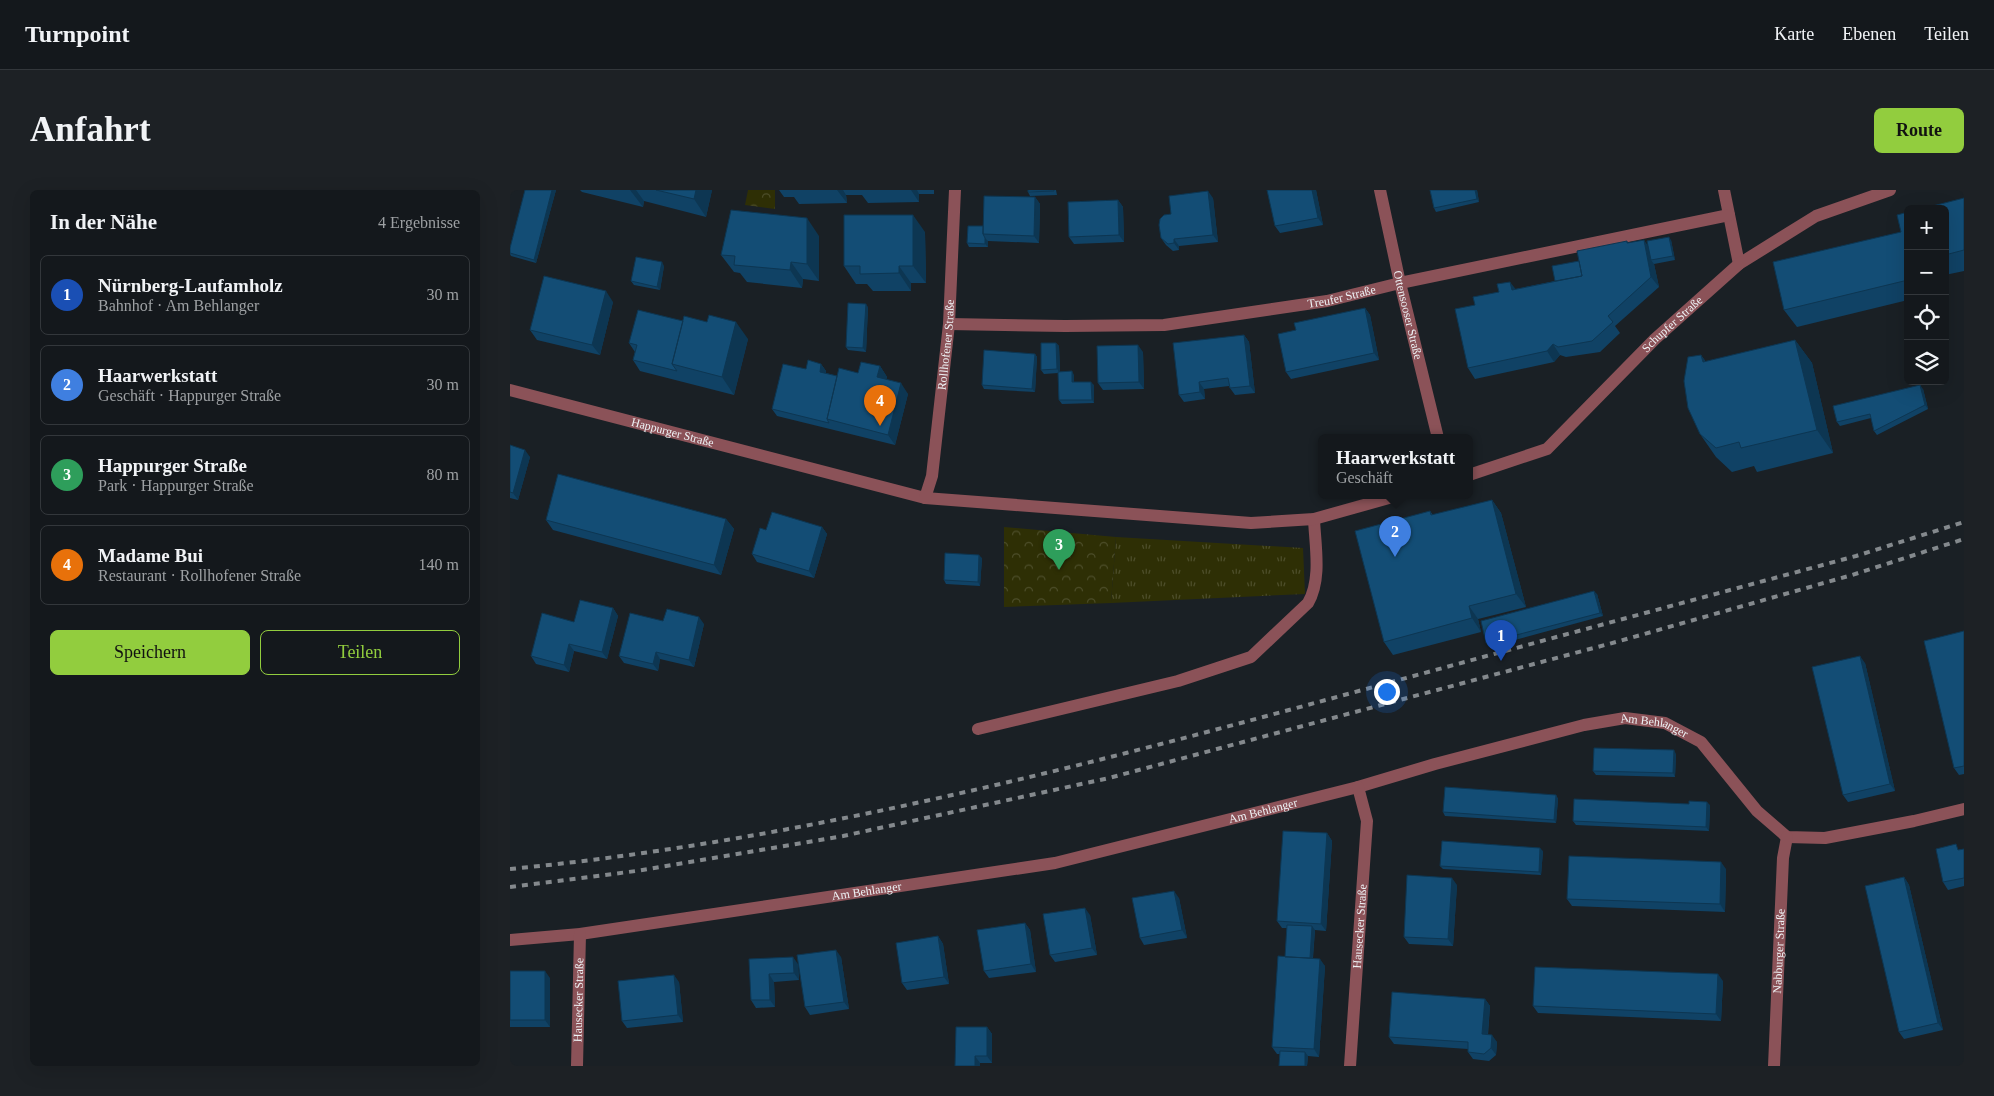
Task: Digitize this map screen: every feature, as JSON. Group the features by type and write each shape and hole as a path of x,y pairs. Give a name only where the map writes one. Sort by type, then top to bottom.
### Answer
{"street":[{"name":"Rollhofener Straße","path":"925,498 932,476 949,324 955,190"},
{"name":"Ottensooser Straße","path":"1380,190 1400,283 1437,434"},
{"path":"1724,190 1740,264"},
{"name":"Schupfer Straße","path":"1473,474 1547,448 1655,339 1740,264 1816,216 1890,190"},
{"name":"Treufer Straße","path":"949,324 1164,325 1327,301 1400,283 1729,215"},
{"name":"Happurger Straße","path":"510,390 925,498 1251,523 1314,518 1385,499"},
{"path":"978,730 1178,680 1251,657 1308,603 1313,594 1316,578 1314,518"},
{"name":"Am Behlanger","path":"510,940 580,934 1055,863 1358,787 1435,764 1584,725 1625,718 1665,723 1701,742 1757,811 1787,837"},
{"name":"Hausecker Straße","path":"1350,1066 1367,821 1358,787"},
{"path":"1787,837 1825,838 1914,821 1964,808"},
{"name":"Nabburger Straße","path":"1774,1066 1783,858 1787,837"},
{"name":"Hausecker Straße","path":"577,1066 580,934"}],"green space":[{"path":"748,190 775,190 775,209 745,205"},
{"path":"1004,527 1116,537 1111,603 1004,607"},
{"path":"1116,537 1303,548 1305,594 1111,603"}],"building":[{"path":"525,190 552,190 534,260 510,253"},
{"path":"656,190 696,190 694,199"},
{"path":"1028,190 1054,190 1054,191 1028,192"},
{"path":"1267,190 1312,190 1318,218 1275,226"},
{"path":"1430,190 1475,190 1477,199 1434,208"},
{"path":"1208,191 1213,235 1174,239 1174,243 1168,244 1161,238 1160,219 1164,215 1171,214 1169,196"},
{"path":"984,196 1035,197 1034,236 983,234"},
{"path":"1964,198 1964,250 1949,254 1949,205 1937,205"},
{"path":"1118,200 1119,235 1069,237 1068,202"},
{"path":"731,210 807,218 807,264 791,262 790,270 734,265 735,256 721,255"},
{"path":"1904,213 1904,281 1784,310 1773,262 1901,232 1897,215"},
{"path":"844,215 913,215 913,266 899,266 899,273 860,274 860,266 844,266"},
{"path":"968,226 983,226 985,244 967,243"},
{"path":"1669,237 1673,256 1651,260 1647,241"},
{"path":"1644,240 1651,277 1608,316 1613,322 1592,341 1558,347 1553,344 1547,351 1468,368 1455,309 1475,305 1473,297 1499,292 1497,284 1510,282 1512,290 1582,276 1577,251 1627,241 1627,243"},
{"path":"636,257 662,262 657,287 631,281"},
{"path":"1579,261 1582,276 1555,281 1552,266"},
{"path":"544,276 606,291 592,345 530,330"},
{"path":"848,303 866,304 863,348 846,347"},
{"path":"1365,308 1374,353 1286,372 1278,334 1296,330 1294,323"},
{"path":"638,310 683,321 672,364 677,371 633,360 637,345 629,343"},
{"path":"709,315 736,322 722,377 672,364 684,316 707,322"},
{"path":"1244,335 1250,386 1230,388 1228,378 1199,382 1200,392 1179,395 1173,343"},
{"path":"1795,340 1817,430 1741,448 1739,442 1716,448 1700,434 1688,408 1684,381 1688,357 1701,355 1703,362"},
{"path":"1041,343 1056,343 1057,369 1041,370"},
{"path":"1138,345 1139,382 1098,383 1097,346"},
{"path":"984,350 1035,354 1032,389 982,385"},
{"path":"808,360 821,364 820,372 837,376 827,419 829,423 772,409 783,364 806,369"},
{"path":"861,362 880,366 877,377 901,383 888,435 827,419 839,368 858,373"},
{"path":"1072,371 1072,382 1091,382 1092,400 1059,400 1058,372"},
{"path":"1920,385 1925,405 1874,431 1870,414 1837,422 1833,406"},
{"path":"510,445 525,450 513,493 510,492"},
{"path":"558,474 726,519 714,565 546,520"},
{"path":"1492,500 1516,594 1469,606 1472,618 1384,642 1355,531 1430,511 1431,515"},
{"path":"772,512 822,527 809,571 752,554 760,528 766,530"},
{"path":"945,553 979,555 978,582 944,580"},
{"path":"1594,591 1600,613 1486,643 1481,621"},
{"path":"580,600 613,608 602,652 569,644 564,665 531,656 542,613 574,622"},
{"path":"667,609 699,617 689,660 656,652 653,664 619,656 630,613 663,621"},
{"path":"1964,631 1964,766 1954,768 1924,641"},
{"path":"1860,656 1890,784 1843,795 1812,667"},
{"path":"1594,748 1674,750 1673,773 1593,771"},
{"path":"1445,787 1556,795 1554,820 1443,812"},
{"path":"1574,799 1689,804 1689,801 1707,802 1706,827 1573,821"},
{"path":"1283,831 1327,833 1321,924 1277,921"},
{"path":"1442,841 1540,848 1539,872 1440,866"},
{"path":"1956,844 1958,850 1964,849 1964,878 1943,882 1936,849"},
{"path":"1569,856 1721,862 1720,904 1567,899"},
{"path":"1407,875 1452,878 1448,939 1404,937"},
{"path":"1904,877 1938,1023 1899,1032 1865,886"},
{"path":"1174,891 1182,930 1140,938 1132,898"},
{"path":"1085,908 1092,948 1050,955 1043,914"},
{"path":"1025,923 1031,964 984,971 977,930"},
{"path":"1287,925 1312,926 1310,958 1285,957"},
{"path":"938,936 944,977 902,983 896,943"},
{"path":"836,950 844,1002 805,1007 797,955"},
{"path":"1278,956 1320,959 1314,1049 1272,1047"},
{"path":"793,957 794,973 769,974 770,1000 751,1000 749,959"},
{"path":"1535,967 1718,974 1716,1014 1533,1006"},
{"path":"510,971 545,971 545,1020 510,1020"},
{"path":"674,975 678,1015 622,1021 618,981"},
{"path":"1392,992 1485,999 1482,1034 1492,1035 1491,1048 1484,1054 1468,1052 1468,1042 1389,1037"},
{"path":"956,1027 987,1027 987,1056 975,1056 975,1066 955,1066"},
{"path":"1280,1051 1305,1052 1305,1066 1279,1066"}],"railway":[{"path":"510,869 619,856 727,840 835,820 1048,772 1260,718 1856,556 1964,522"},
{"path":"510,887 636,871 843,836 1109,778 1616,642 1852,575 1964,539"}],"place":[{"name":"Madame Bui","path":"880,426"},
{"name":"Haarwerkstatt","path":"1395,557"},
{"name":"Happurger Straße","path":"1059,570"},
{"name":"Nürnberg-Laufamholz","path":"1501,661"}]}
